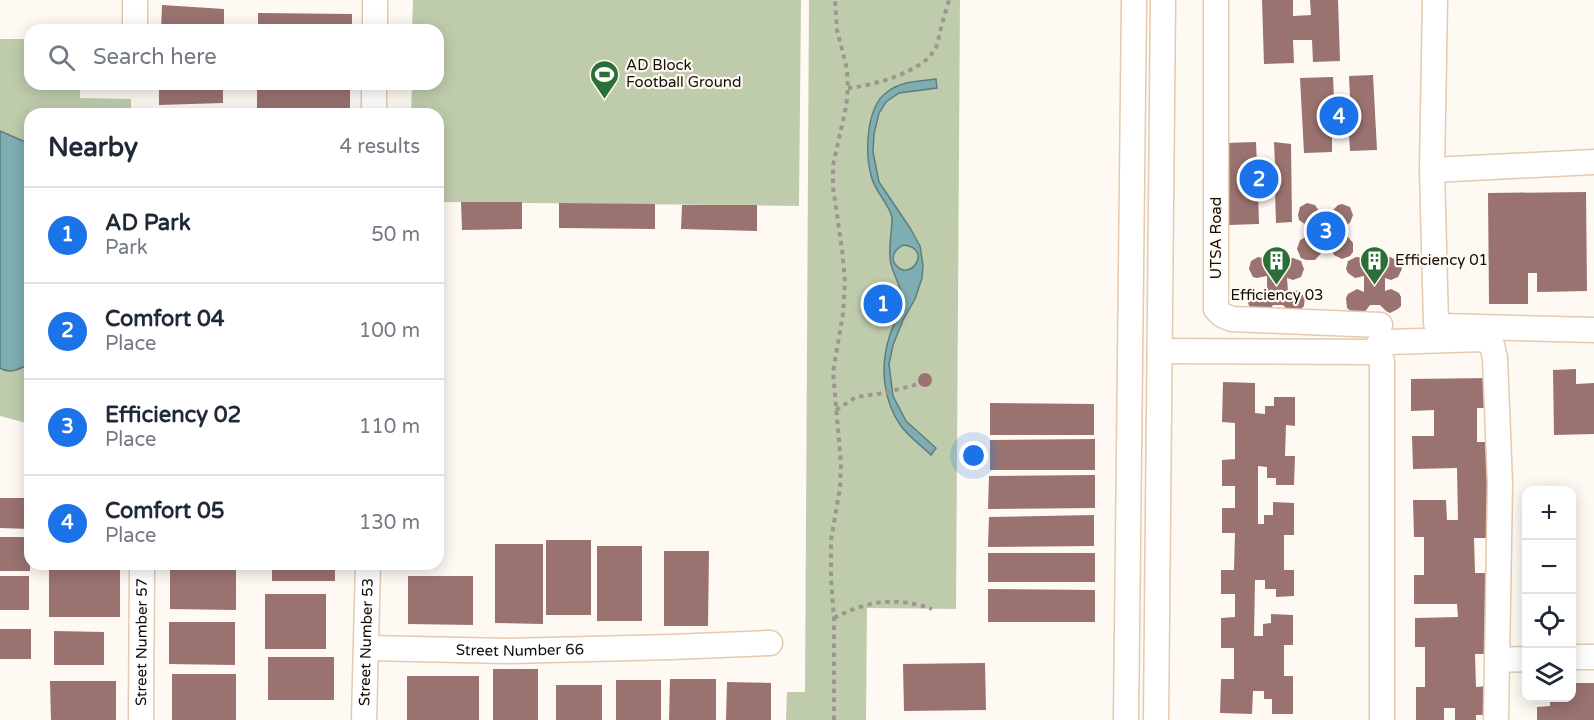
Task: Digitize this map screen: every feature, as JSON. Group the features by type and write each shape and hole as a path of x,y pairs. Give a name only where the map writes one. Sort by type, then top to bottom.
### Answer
{"street":[{"path":"135,0 135,24"},
{"path":"375,0 375,24"},
{"path":"1126,720 1134,0"},
{"path":"1156,720 1163,0"},
{"name":"UTSA Road","path":"1216,0 1216,309 1222,315 1232,319 1380,325"},
{"path":"1435,0 1432,170 1437,323 1439,326 1594,330"},
{"path":"374,90 374,108"},
{"path":"1432,170 1594,162"},
{"path":"1373,352 1379,344 1389,342 1483,339 1492,345 1495,358 1500,483 1496,720"},
{"path":"1160,351 1373,352 1380,356 1382,361 1382,720"},
{"name":"Street Number 57","path":"141,720 142,570"},
{"name":"Street Number 53","path":"364,720 368,570"},
{"name":"Street Number 66","path":"367,648 509,651 770,643"},
{"path":"1576,657 1594,657"},
{"path":"1498,660 1522,659"}],"path":[{"path":"834,720 831,540 840,488 841,464 833,372 843,314 845,281 833,187 833,165 848,88 847,69 837,30 835,0"},
{"path":"848,88 886,80 909,71 928,59 936,49 949,0"},
{"path":"836,410 856,397 884,393 918,384"},
{"path":"834,618 854,608 874,602 915,603 932,609"}],"green space":[{"name":"AD Block Football Ground","path":"413,0 801,0 799,206 444,202 444,108 411,108 412,90 444,90 444,24 412,24"},
{"path":"809,0 960,0 956,609 867,608 866,720 786,720 787,692 805,692"},
{"path":"0,39 24,39 24,90 80,90 80,98 131,99 131,108 24,108 24,422 0,416"}],"water":[{"path":"936,79 937,88 899,93 886,102 879,113 873,152 879,182 920,246 923,265 922,278 915,299 893,345 889,364 893,396 906,421 936,448 931,455 901,426 887,395 884,372 886,349 899,312 901,297 890,258 892,217 873,181 869,165 868,143 875,108 887,92 911,82","holes":["904,245 917,252 916,264 907,270 901,269 895,264 893,258 895,253"]},
{"path":"0,131 24,141 24,367 12,371 0,368"}],"building":[{"path":"1262,0 1293,0 1293,16 1311,15 1310,0 1338,0 1340,61 1313,62 1312,40 1293,40 1294,63 1264,64"},
{"path":"162,5 224,9 224,24 161,24"},
{"path":"258,13 352,14 352,24 258,24"},
{"path":"1373,75 1377,150 1350,151 1349,134 1332,134 1332,152 1304,153 1300,78 1333,77 1334,98 1350,97 1349,76"},
{"path":"159,90 223,90 223,103 159,105"},
{"path":"257,90 350,90 350,108 257,108"},
{"path":"1256,142 1257,166 1275,165 1274,142 1291,144 1292,222 1276,223 1275,192 1258,192 1259,224 1228,225 1225,143"},
{"path":"1586,192 1587,291 1537,292 1537,273 1528,273 1528,304 1489,304 1488,193"},
{"path":"461,202 522,202 522,229 462,230"},
{"path":"559,203 655,204 655,229 559,228"},
{"path":"1307,203 1315,205 1319,211 1332,211 1342,204 1350,207 1353,215 1350,223 1342,226 1336,224 1337,238 1348,237 1353,243 1353,252 1350,256 1342,259 1334,255 1332,251 1322,252 1315,260 1301,258 1297,249 1300,240 1308,236 1316,238 1316,222 1306,225 1299,220 1300,207"},
{"path":"682,205 757,205 757,231 681,229"},
{"name":"Efficiency 03","path":"1258,257 1267,259 1270,265 1283,265 1293,258 1301,261 1304,269 1301,277 1293,280 1287,278 1288,292 1299,291 1305,297 1304,306 1298,312 1289,311 1283,305 1273,305 1270,310 1250,308 1248,303 1251,294 1259,290 1267,292 1267,276 1253,277 1249,269 1251,261"},
{"name":"Efficiency 01","path":"1356,257 1364,258 1368,264 1380,264 1390,257 1398,261 1402,269 1398,277 1391,280 1385,278 1385,291 1391,289 1399,293 1401,306 1398,309 1390,313 1380,305 1370,305 1364,313 1354,314 1347,308 1348,294 1357,289 1364,292 1364,276 1355,278 1346,269 1348,261"},
{"path":"1576,369 1576,384 1594,383 1594,434 1554,435 1553,370"},
{"path":"922,373 928,373 932,380 928,387 922,387 918,383 918,377"},
{"path":"1489,378 1489,408 1477,408 1477,442 1489,442 1491,538 1474,538 1475,573 1486,573 1487,654 1475,654 1476,687 1488,686 1488,715 1476,715 1476,720 1455,720 1455,708 1444,708 1444,720 1416,720 1416,687 1425,687 1425,647 1415,647 1415,618 1458,617 1457,604 1414,604 1414,575 1424,575 1424,537 1414,537 1413,500 1446,500 1447,520 1458,520 1457,468 1413,469 1412,436 1434,436 1434,410 1411,411 1411,379"},
{"path":"1223,382 1255,383 1255,413 1265,414 1265,406 1274,406 1274,397 1295,397 1295,426 1286,425 1285,456 1295,456 1294,485 1276,485 1276,478 1267,478 1267,467 1258,466 1258,524 1264,524 1264,515 1273,515 1273,502 1294,503 1294,535 1284,535 1284,570 1294,570 1294,596 1276,597 1276,589 1265,589 1265,580 1255,580 1254,636 1263,636 1263,624 1271,623 1271,614 1293,615 1293,645 1284,645 1284,676 1293,676 1293,714 1272,714 1272,699 1264,699 1264,691 1253,691 1252,714 1220,713 1221,679 1234,679 1234,648 1221,648 1221,618 1235,617 1235,594 1221,594 1221,570 1234,570 1235,533 1222,533 1222,508 1235,508 1235,486 1222,486 1222,460 1235,459 1235,423 1222,422"},
{"path":"990,403 1094,404 1094,435 990,435"},
{"path":"1095,439 1095,470 990,470 990,440"},
{"path":"1095,475 1095,508 988,509 989,476"},
{"path":"0,498 24,498 24,529 0,528"},
{"path":"1094,515 1094,546 988,547 989,517"},
{"path":"0,537 24,537 24,570 30,571 0,571"},
{"path":"546,540 591,540 591,615 546,615"},
{"path":"495,544 543,544 543,624 495,623"},
{"path":"597,546 642,546 642,621 597,621"},
{"path":"664,551 709,551 708,626 664,626"},
{"path":"988,553 1095,553 1095,582 988,582"},
{"path":"49,570 120,570 120,617 49,617"},
{"path":"170,570 236,570 236,610 170,609"},
{"path":"272,570 335,570 335,581 272,581"},
{"path":"0,576 29,576 29,610 0,610"},
{"path":"408,576 473,576 473,625 408,624"},
{"path":"988,589 1095,590 1095,622 988,622"},
{"path":"265,594 326,594 326,649 265,649"},
{"path":"169,622 235,622 235,665 169,664"},
{"path":"0,629 31,629 31,659 0,659"},
{"path":"54,631 104,632 104,665 54,665"},
{"path":"268,657 334,657 334,700 268,700"},
{"path":"985,663 986,710 904,711 903,664"},
{"path":"493,669 538,669 538,720 493,720"},
{"path":"172,674 236,674 236,720 172,720"},
{"path":"407,676 479,676 479,720 407,720"},
{"path":"670,679 716,679 716,720 669,720"},
{"path":"616,680 661,680 661,720 616,720"},
{"path":"50,681 116,681 116,720 51,720"},
{"path":"727,682 771,683 771,720 726,720"},
{"path":"1576,683 1594,683 1594,720 1537,720 1537,707 1550,706 1550,702 1576,702"},
{"path":"556,685 602,685 602,720 556,720"}],"place":[{"name":"AD Block Football Ground","path":"605,100"},
{"name":"Comfort 05","path":"1339,116"},
{"name":"Comfort 04","path":"1259,179"},
{"name":"Efficiency 02","path":"1326,231"},
{"name":"Efficiency 03","path":"1277,286"},
{"name":"Efficiency 01","path":"1374,286"},
{"name":"AD Park","path":"883,304"}]}
